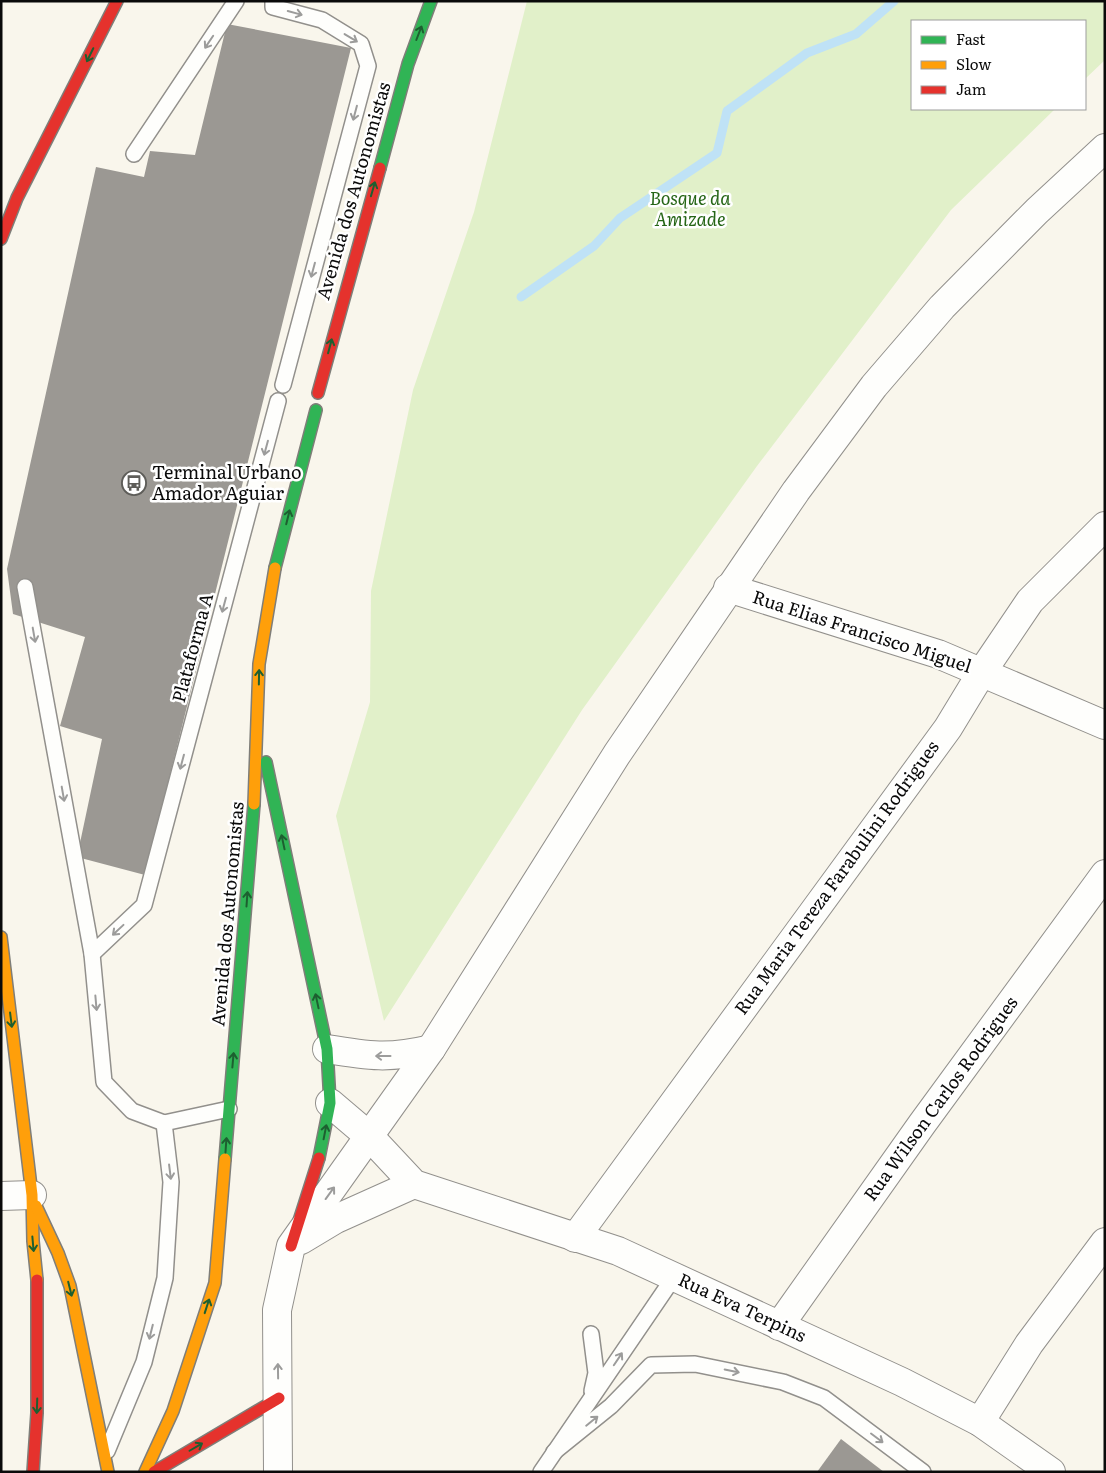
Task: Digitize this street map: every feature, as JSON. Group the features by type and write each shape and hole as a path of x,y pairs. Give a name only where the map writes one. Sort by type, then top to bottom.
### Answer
{"main road":[{"path":"1,239 9,198 117,1"},
{"name":"Avenida dos Autonomistas","path":"318,393 408,64 431,1"},
{"name":"Avenida dos Autonomistas","path":"145,1472 170,1419 215,1283 255,789 259,664 273,577 316,410"},
{"path":"258,726 327,1049 330,1103 323,1146 291,1246"},
{"path":"1,937 32,1195 32,1240 39,1294 37,1413 32,1472"},
{"path":"32,1195 58,1253 70,1286 106,1465"},
{"path":"154,1472 279,1398"}],"street":[{"path":"278,1472 277,1310 291,1246 431,1049 618,754 728,588 796,491 880,378 942,307 1037,211 1105,148"},
{"name":"Rua Maria Tereza Farabulini Rodrigues","path":"575,1238 948,728 982,672 1030,601 1105,526"},
{"name":"Rua Elias Francisco Miguel","path":"728,588 938,654 1105,725"},
{"name":"Rua Wilson Carlos Rodrigues","path":"779,1326 922,1124 1105,874"},
{"path":"327,1049 369,1056 400,1056 431,1049"},
{"name":"Rua Eva Terpins","path":"330,1103 370,1137 414,1184 618,1251 902,1382 980,1422 1051,1472"},
{"path":"291,1246 336,1219 414,1184"},
{"path":"1,1196 32,1195"},
{"path":"980,1422 1029,1344 1105,1242"}],"lane":[{"path":"134,154 236,1"},
{"path":"273,1 273,7 322,20 361,44 368,66 283,385"},
{"name":"Plataforma A","path":"92,954 144,905 278,401"},
{"path":"25,587 92,954 104,1082 132,1111 164,1123 229,1109"},
{"path":"96,1472 106,1465 144,1362 165,1278 171,1182 164,1123"},
{"path":"541,1472 674,1277"},
{"path":"590,1399 596,1373 591,1334"},
{"path":"554,1452 611,1406 651,1365 695,1364 782,1382 824,1398 922,1472"}],"green space":[{"name":"Bosque da Amizade","path":"527,1 1105,1 1105,60 1086,78 1086,20 911,20 911,110 1054,110 951,210 757,466 582,710 384,1021 336,816 370,702 371,591 413,390 474,212"}],"building":[{"name":"Terminal Urbano Amador Aguiar","path":"227,24 351,48 145,875 77,857 102,739 60,726 85,637 13,614 7,569 96,167 144,177 150,151 195,155"},
{"path":"841,1439 884,1472 817,1472"}],"waterway":[{"path":"521,297 594,246 620,218 717,153 727,111 807,53 856,34 894,1"}],"traffic: fast":[{"path":"380,168 408,64 431,1"},
{"path":"275,568 316,410"},
{"path":"266,762 327,1049 330,1103 319,1158"},
{"path":"225,1159 254,804"}],"traffic: slow":[{"path":"254,804 259,664 275,568"},
{"path":"1,937 32,1195 33,1241 37,1280"},
{"path":"145,1472 173,1411 215,1283 225,1159"},
{"path":"36,1206 58,1253 70,1286 108,1472"}],"traffic: jam":[{"path":"1,239 17,198 117,1"},
{"path":"318,393 380,168"},
{"path":"291,1246 319,1158"},
{"path":"33,1472 37,1413 37,1280"},
{"path":"154,1472 279,1398"}],"place":[{"name":"Terminal Urbano Amador Aguiar","path":"134,483"}]}
